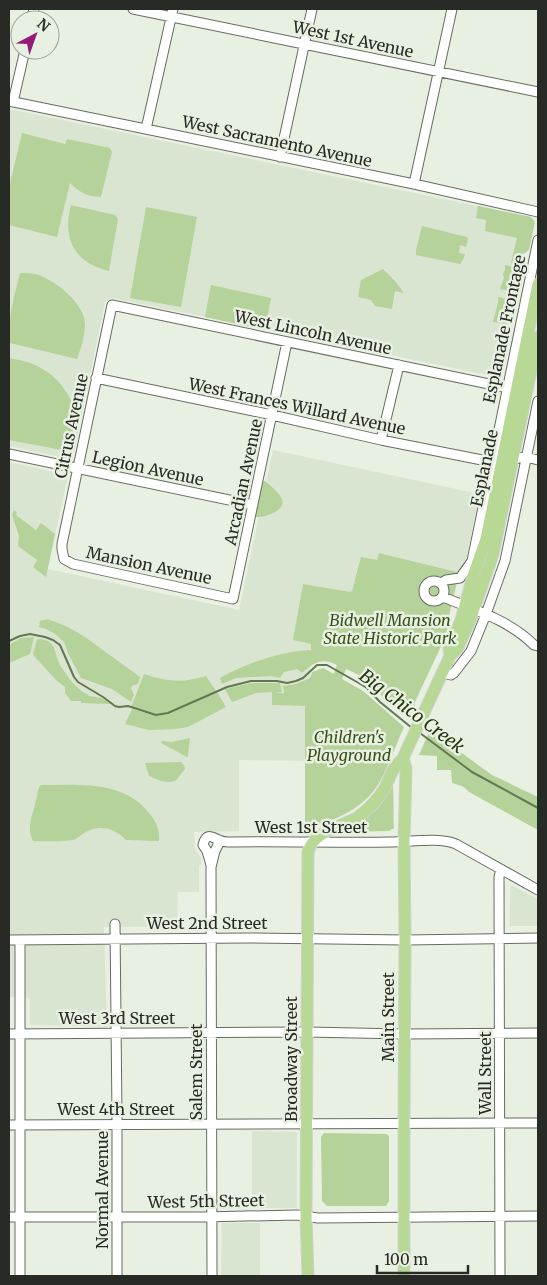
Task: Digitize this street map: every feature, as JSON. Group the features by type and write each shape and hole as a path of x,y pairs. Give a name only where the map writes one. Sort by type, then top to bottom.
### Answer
{"main road":[{"name":"Esplanade","path":"313,843 321,834 349,821 368,808 381,794 395,766 403,758 420,722 450,656 449,648 470,608 493,554 513,385 538,284"},
{"name":"Esplanade","path":"503,460 535,374 538,337"},
{"name":"Main Street","path":"403,758 406,769 404,842 404,1276"},
{"name":"Broadway Street","path":"308,1276 306,1216 308,852 313,843"}],"street":[{"name":"West 1st Avenue","path":"133,9 172,13 304,44 538,92"},
{"path":"280,157 312,9"},
{"path":"414,184 452,9"},
{"path":"146,129 172,13"},
{"path":"11,101 22,60"},
{"name":"West Sacramento Avenue","path":"11,101 414,184 538,212"},
{"name":"Esplanade Frontage","path":"513,385 538,240"},
{"name":"West Lincoln Avenue","path":"112,304 399,366 513,385"},
{"name":"Citrus Avenue","path":"62,554 62,544 112,304"},
{"name":"Arcadian Avenue","path":"233,599 287,342"},
{"path":"381,440 399,366"},
{"path":"513,385 535,374"},
{"name":"West Frances Willard Avenue","path":"96,378 381,440 503,460 526,457"},
{"path":"442,673 451,675 458,670 471,651 505,561 538,401"},
{"name":"Legion Avenue","path":"9,454 253,505"},
{"path":"526,457 538,460"},
{"path":"441,582 445,591 442,598 437,601 427,599 424,593 425,586 430,581 436,580 441,582 460,578 472,561 503,460"},
{"name":"Mansion Avenue","path":"62,554 64,559 73,564 233,599"},
{"path":"442,598 512,626 536,646 534,650 538,655"},
{"path":"208,836 218,840 218,845 211,851 203,845 204,840 208,836"},
{"name":"West 1st Street","path":"218,840 228,842 313,843 447,841 538,890"},
{"name":"Salem Street","path":"211,851 212,1276"},
{"name":"Wall Street","path":"500,1276 499,877 501,869"},
{"name":"Normal Avenue","path":"115,924 116,1276"},
{"name":"West 2nd Street","path":"9,940 538,938"},
{"path":"20,940 20,1276"},
{"name":"West 3rd Street","path":"9,1034 211,1032 538,1033"},
{"name":"West 4th Street","path":"9,1125 538,1123"},
{"name":"West 5th Street","path":"9,1217 297,1215 317,1218 538,1216"}],"shaded area":[{"path":"9,109 531,217 529,250 525,253 502,378 112,298 105,302 74,453 65,458 9,446"},
{"path":"273,450 480,494 466,559 462,569 457,572 379,553 377,560 352,591 293,640 311,644 310,678 296,684 283,686 284,693 272,693 272,705 305,706 305,761 239,760 239,831 194,832 195,849 201,858 201,865 199,865 199,892 178,892 177,927 104,927 107,1027 30,1025 30,998 9,997 9,462 68,475 48,569 239,610"},
{"path":"511,885 538,899 538,926 509,926"},
{"path":"252,1131 297,1132 297,1208 252,1208"},
{"path":"222,1223 260,1223 260,1276 221,1276"}],"green space":[{"path":"22,133 65,144 67,139 110,148 112,152 101,197 84,193 70,183 57,237 9,225 9,188"},
{"path":"71,205 115,215 118,219 109,271 87,262 74,247 68,228"},
{"path":"478,206 531,217 535,222 529,250 523,253 519,265 511,263 517,238 485,231 486,220 476,218"},
{"path":"146,207 197,217 181,307 130,298"},
{"path":"422,226 467,237 466,247 460,245 459,253 465,254 460,264 416,255"},
{"path":"505,265 519,270 513,291 500,289 504,278"},
{"path":"383,269 404,293 395,291 392,309 375,306 371,300 358,297 361,280"},
{"path":"20,273 32,273 46,278 69,295 80,309 84,316 85,328 77,359 10,343 10,319"},
{"path":"211,285 271,298 265,330 205,317"},
{"path":"498,297 512,301 506,324 493,322"},
{"path":"9,358 29,362 43,369 65,389 74,406 77,425 72,452 9,440"},
{"path":"265,481 279,494 282,504 273,513 255,517 262,482"},
{"path":"14,510 17,512 16,515 36,530 41,523 55,534 46,577 33,567 37,560 18,546 19,536 12,515"},
{"path":"379,553 457,572 449,623 444,640 409,718 359,675 346,669 342,679 363,691 404,727 383,776 373,792 357,807 347,813 305,829 305,706 272,705 272,692 256,693 232,702 225,689 251,683 280,683 282,692 275,693 284,693 283,686 296,684 310,678 312,672 323,668 334,674 337,665 322,661 310,666 302,673 297,669 284,672 280,678 271,676 236,678 222,684 220,678 264,659 311,650 311,644 293,640 303,584 350,592 352,591 361,557 377,560"},
{"path":"48,619 68,627 85,637 140,677 139,682 131,688 134,695 131,702 112,689 81,678 64,642 55,634 39,627 40,621"},
{"path":"34,637 30,654 9,663 9,645 21,638"},
{"path":"37,639 49,642 52,645 59,663 77,688 90,696 105,700 115,707 110,704 71,701 65,693 65,687 34,656"},
{"path":"144,674 175,681 206,676 216,691 168,713 156,715 131,707"},
{"path":"217,692 226,707 188,727 149,730 125,724 132,709 156,716 169,714"},
{"path":"430,730 492,775 538,797 538,830 463,787 452,783 451,770 437,770 437,756 419,755"},
{"path":"190,738 187,757 161,743 162,741 172,742"},
{"path":"181,762 185,769 177,779 171,782 149,776 145,763"},
{"path":"41,785 85,785 114,790 127,795 139,802 156,822 159,841 126,840 118,833 108,829 97,828 73,840 33,841 30,831 31,821 38,790"},
{"path":"391,785 393,786 394,829 389,831 339,832 375,811 384,800"},
{"path":"324,1133 386,1134 389,1136 389,1201 386,1206 327,1206 322,1201 321,1137"}],"waterway":[{"name":"Big Chico Creek","path":"9,641 30,634 53,640 60,645 78,682 115,706 128,706 156,715 168,713 227,687 251,681 287,683 303,678 317,665 327,665 367,688 380,702 412,728"},
{"name":"Big Chico Creek","path":"420,733 472,772 538,808"}],"park label":[{"name":"Bidwell Mansion State Historic Park","path":"390,629"},
{"name":"Children's Playground","path":"349,746"}]}
